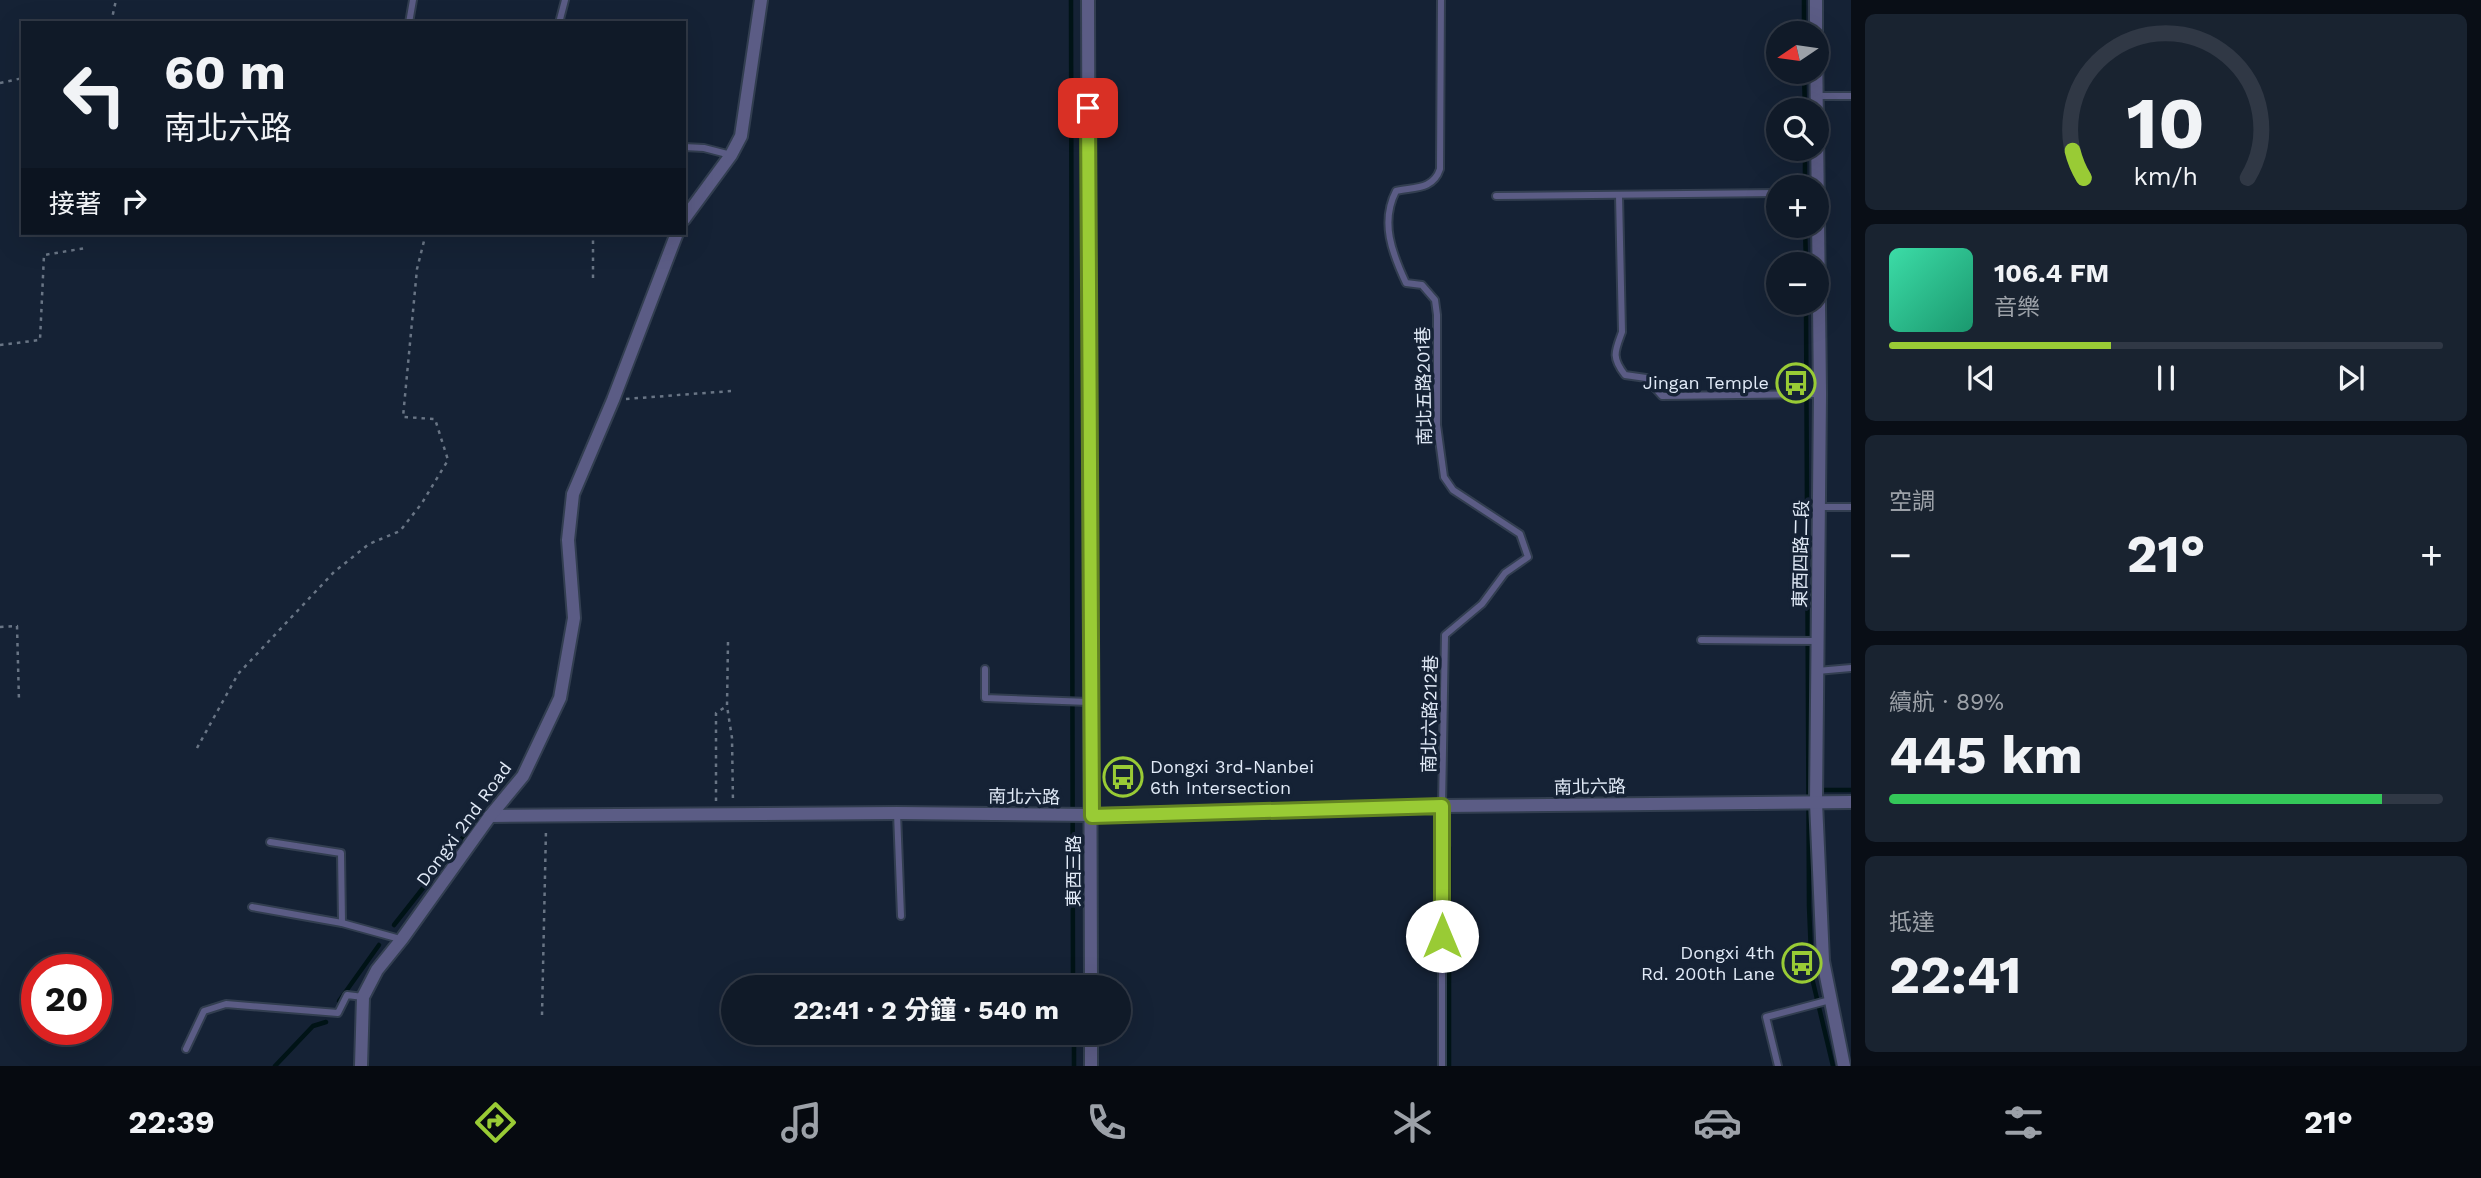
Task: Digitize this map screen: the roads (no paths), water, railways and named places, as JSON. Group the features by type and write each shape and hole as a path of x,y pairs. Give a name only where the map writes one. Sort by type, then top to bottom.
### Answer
{"street":[{"path":"686,216 741,136 761,0"},
{"name":"東西三路","path":"1088,0 1091,975"},
{"path":"1816,0 1816,21"},
{"name":"東西四路二段","path":"1818,84 1818,175"},
{"name":"Dongxi 2nd Road","path":"361,1066 363,997 377,971 490,816 523,776 560,698 574,618 568,540 573,494 613,400 676,235"},
{"name":"東西四路二段","path":"1818,238 1820,394 1816,802 1823,961 1844,1066"},
{"name":"南北六路","path":"490,816 716,813 1092,816 1442,806 1851,802"},
{"path":"1091,1045 1091,1066"}],"lane":[{"path":"409,21 413,0"},
{"path":"560,21 565,0"},
{"name":"南北五路201巷","path":"1441,0 1440,169 1437,178 1426,187 1396,191 1389,205 1388,226 1392,253 1406,283 1422,285 1434,300 1437,315 1437,425 1444,477 1453,490 1521,534"},
{"path":"1819,96 1851,96"},
{"path":"686,147 704,148 730,155"},
{"path":"1496,196 1766,193"},
{"path":"1619,195 1622,332 1615,352 1617,364 1625,375 1646,378 1662,396 1820,394"},
{"path":"1819,507 1851,507"},
{"name":"南北六路212巷","path":"1442,806 1445,635 1482,604 1505,573 1528,557 1521,534"},
{"path":"1701,640 1818,641"},
{"path":"1817,671 1851,668"},
{"path":"985,669 985,698 1091,702"},
{"path":"1442,806 1442,1066"},
{"path":"897,813 901,916"},
{"path":"270,842 341,853 342,923"},
{"path":"252,907 342,923 402,939"},
{"path":"186,1049 204,1011 226,1004 338,1013 347,995 363,997"},
{"path":"1778,1066 1766,1017 1830,1000"}],"waterway":[{"path":"1071,0 1073,975"},
{"path":"1804,0 1804,21"},
{"path":"1804,84 1805,98"},
{"path":"1805,161 1805,175"},
{"path":"1805,238 1806,252"},
{"path":"1806,315 1809,906 1812,978 1833,1066"},
{"path":"1819,790 1851,790"},
{"path":"394,925 483,812"},
{"path":"1449,847 1449,1066"},
{"path":"339,1001 379,945"},
{"path":"275,1066 313,1026 326,1022"},
{"path":"1074,1045 1074,1066"}],"place":[{"name":"Jingan Temple","path":"1796,383"},
{"name":"Dongxi 3rd-Nanbei 6th Intersection","path":"1123,777"},
{"name":"Dongxi 4th Rd. 200th Lane","path":"1802,963"}]}
